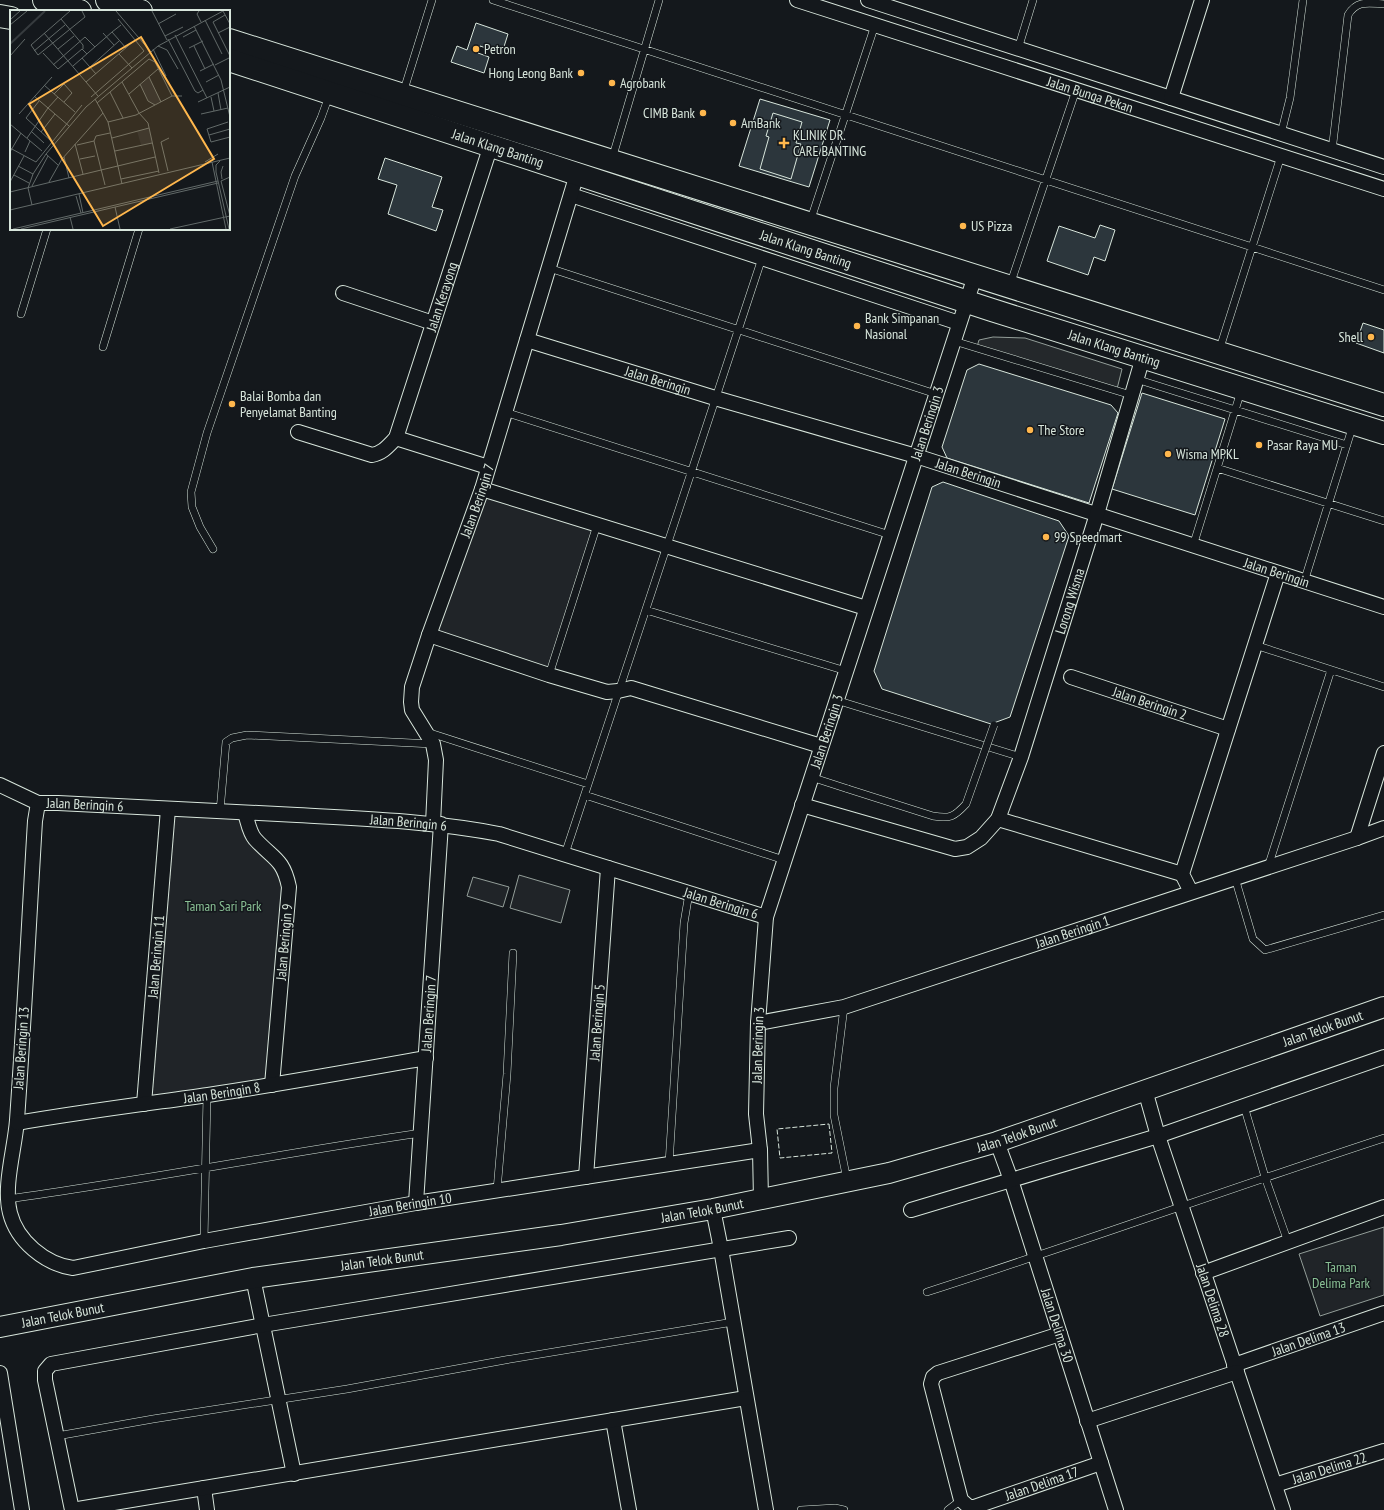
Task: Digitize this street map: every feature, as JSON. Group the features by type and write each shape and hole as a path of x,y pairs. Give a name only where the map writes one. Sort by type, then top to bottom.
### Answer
{"highway":[{"path":"44,0 77,10"},
{"path":"110,1 138,10"},
{"path":"0,16 10,18"},
{"name":"Jalan Klang Banting","path":"230,40 332,84 491,146 966,302 1384,433"},
{"name":"Jalan Klang Banting","path":"230,60 332,84 402,95 1384,405"}],"street":[{"name":"Jalan Bunga Pekan","path":"797,0 1384,189"},
{"name":"Jalan Bunga Pekan","path":"868,0 1384,167"},
{"path":"1171,98 1202,0"},
{"path":"1011,69 1018,48"},
{"name":"Jalan Kerayong","path":"392,442 491,146"},
{"name":"Jalan Beringin 7","path":"416,1203 426,1058 437,824 436,760 430,738 412,710 412,687 429,635 482,489 577,174"},
{"path":"571,195 959,323"},
{"name":"Jalan Beringin 3","path":"761,1200 760,1150 756,1114 758,1023 766,917 975,276"},
{"path":"343,293 433,323"},
{"name":"Jalan Beringin","path":"527,340 715,398 916,456 1384,607"},
{"name":"Lorong Wisma","path":"802,805 956,849 967,848 981,838 998,819 1021,757 1097,514 1143,357"},
{"path":"298,432 372,455 380,454 392,442 488,467"},
{"path":"482,489 866,608"},
{"path":"1191,892 1182,874 1278,573"},
{"path":"429,635 549,675 607,692 631,688 821,746"},
{"name":"Jalan Beringin 2","path":"1070,678 1228,728"},
{"path":"1357,838 1384,753"},
{"path":"0,785 38,803"},
{"name":"Jalan Beringin 6","path":"38,803 220,811 437,824 499,834 766,917"},
{"name":"Jalan Beringin 13","path":"38,803 35,821 17,1123 7,1198 10,1215 19,1234 31,1247 54,1263 64,1267"},
{"name":"Jalan Beringin 11","path":"144,1104 168,809"},
{"name":"Jalan Beringin 9","path":"245,813 254,839 276,858 284,869 289,887 272,1085"},
{"path":"998,819 1182,874"},
{"name":"Jalan Beringin 1","path":"758,1023 844,1006 1384,828"},
{"name":"Jalan Beringin 5","path":"586,1177 608,868"},
{"name":"Jalan Telok Bunut","path":"0,1327 253,1278 561,1235 713,1209 889,1173 997,1142 1384,1007"},
{"path":"911,1210 1158,1136 1384,1057"},
{"name":"Jalan Beringin 8","path":"17,1123 76,1112 144,1104 272,1085 426,1058"},
{"name":"Jalan Delima 28","path":"1145,1090 1181,1207 1283,1510"},
{"name":"Jalan Delima 30","path":"997,1142 1011,1180 1116,1510"},
{"name":"Jalan Beringin 10","path":"64,1267 73,1268 204,1241 416,1203 760,1150"},
{"path":"1203,1273 1384,1207"},
{"path":"713,1209 766,1510"},
{"path":"746,1398 72,1510 45,1380 45,1371 51,1364 264,1325 789,1238"},
{"path":"253,1278 294,1474"},
{"name":"Jalan Delima 13","path":"1087,1421 1236,1369 1384,1313"},
{"path":"961,1500 931,1384 933,1378 938,1373 1060,1334"},
{"path":"0,1373 22,1510"},
{"path":"613,1420 628,1510"},
{"name":"Jalan Delima 22","path":"1274,1485 1384,1451"},
{"name":"Jalan Delima 17","path":"961,1500 969,1506 974,1507 1101,1463"},
{"path":"204,1488 207,1510"}],"lane":[{"path":"402,95 432,0"},
{"path":"493,0 1384,290"},
{"path":"611,161 659,0"},
{"path":"1018,48 1033,0"},
{"path":"1281,134 1290,98 1303,0"},
{"path":"1332,151 1348,15 1351,9 1362,2 1384,4"},
{"path":"810,224 875,25"},
{"path":"212,549 200,527 192,507 191,492 207,433 295,176 321,118 332,84"},
{"path":"1010,287 1076,90"},
{"path":"1218,353 1281,156"},
{"path":"21,314 47,230"},
{"path":"103,347 139,230"},
{"path":"565,854 762,258"},
{"path":"548,268 936,394"},
{"path":"954,341 1131,396"},
{"path":"1136,379 1347,445"},
{"path":"1193,546 1234,410 1242,389"},
{"path":"505,412 890,535"},
{"path":"1304,582 1353,423"},
{"path":"1217,468 1384,521"},
{"path":"549,675 597,525"},
{"path":"646,610 846,671"},
{"path":"1255,645 1384,687"},
{"path":"1268,867 1331,670"},
{"path":"836,700 1021,757"},
{"path":"811,777 933,816 946,818 957,814 966,804 994,724"},
{"path":"220,811 226,742 232,738 247,735 430,738 588,784"},
{"path":"585,795 784,860"},
{"path":"1235,878 1253,939 1265,950 1384,915"},
{"path":"669,1164 684,923 689,893"},
{"path":"497,1190 507,1074 513,953"},
{"path":"844,1006 834,1088 834,1114 847,1182"},
{"path":"204,1241 207,1095"},
{"path":"1244,1106 1288,1242"},
{"path":"7,1198 115,1184 311,1149 421,1133"},
{"path":"927,1292 1036,1258 1266,1177 1384,1138"},
{"path":"57,1436 153,1419 279,1400 733,1322"},
{"path":"948,1510 961,1500"},
{"path":"801,1510 835,1508 844,1510"}],"green space":[{"path":"482,489 597,525 549,675 429,635"},
{"name":"Taman Sari Park","path":"168,812 246,816 282,869 287,885 272,1082 147,1102"},
{"path":"519,875 570,890 561,923 510,908"},
{"path":"473,877 509,887 503,907 467,896"},
{"name":"Taman Delima Park","path":"1384,1227 1384,1295 1320,1316 1299,1254"}],"shaded area":[{"path":"993,337 1025,338 1122,369 1116,393 976,350 979,340"}],"building":[{"path":"476,23 508,34 502,53 480,46 478,53 489,57 484,73 451,62 457,46 467,50"},
{"name":"KLINIK DR. CARE BANTING","path":"760,99 830,120 809,187 739,166"},
{"path":"773,113 802,122 796,143 801,144 791,179 760,169 769,137 766,136"},
{"path":"385,158 442,177 432,207 443,210 436,231 388,214 397,185 378,179"},
{"path":"1100,225 1115,230 1105,261 1094,257 1088,275 1047,261 1059,226 1095,238"},
{"name":"Shell","path":"1363,323 1384,330 1384,353 1356,343"},
{"name":"The Store","path":"979,364 1111,405 1118,413 1089,503 947,458 942,447 967,370"},
{"name":"Wisma MPKL","path":"1142,393 1225,419 1195,515 1112,489"},
{"path":"943,482 1059,521 1069,536 1010,717 991,724 882,689 874,671 932,487"}],"fence":[{"path":"829,1124 832,1153 780,1158 777,1129 829,1124"}],"place":[{"name":"Petron","path":"476,49"},
{"name":"Hong Leong Bank","path":"581,73"},
{"name":"Agrobank","path":"612,83"},
{"name":"CIMB Bank","path":"703,113"},
{"name":"AmBank","path":"733,123"},
{"name":"KLINIK DR. CARE BANTING","path":"784,143"},
{"name":"US Pizza","path":"963,226"},
{"name":"Bank Simpanan Nasional","path":"857,326"},
{"name":"Shell","path":"1371,337"},
{"name":"Balai Bomba dan Penyelamat Banting","path":"232,404"},
{"name":"The Store","path":"1030,430"},
{"name":"Pasar Raya MU","path":"1259,445"},
{"name":"Wisma MPKL","path":"1168,454"},
{"name":"99 Speedmart","path":"1046,537"}]}
